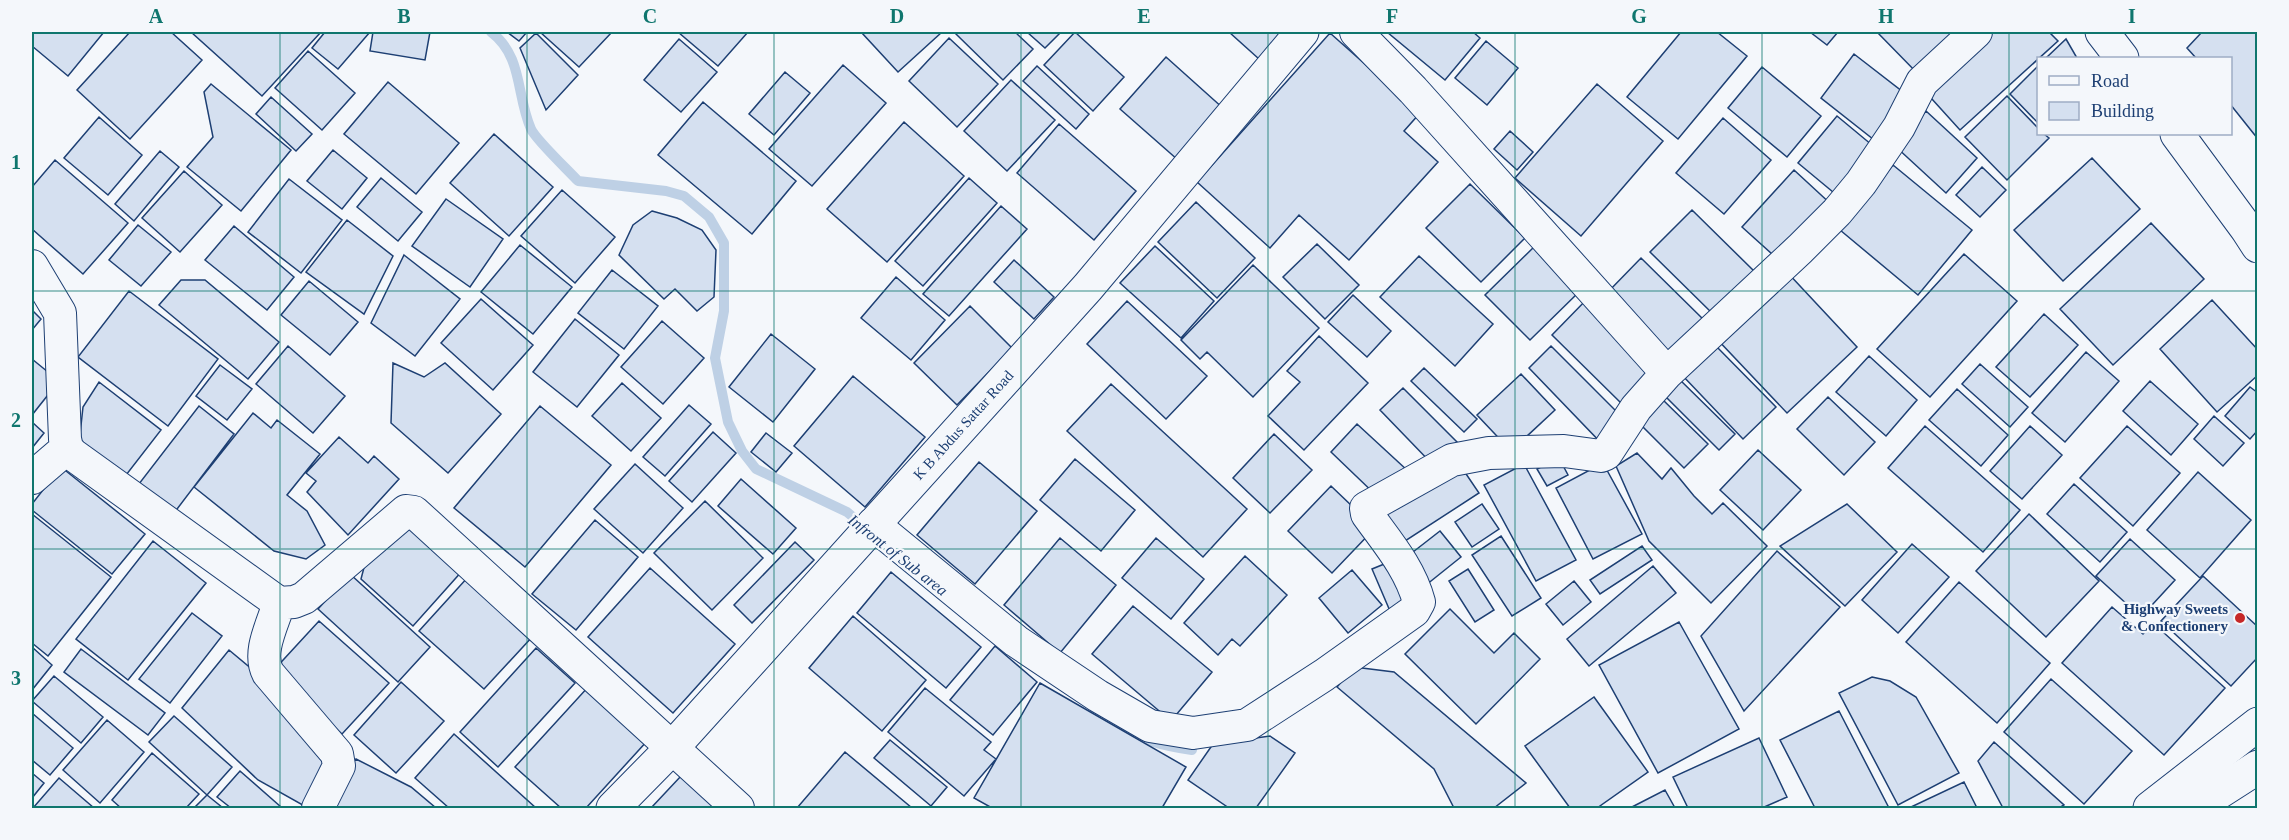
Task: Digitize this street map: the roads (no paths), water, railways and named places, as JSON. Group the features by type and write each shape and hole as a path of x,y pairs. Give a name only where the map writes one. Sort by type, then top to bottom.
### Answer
{"street":[{"name":"K B Abdus Sattar Road","path":"613,808 672,748 1088,287 1302,32"},
{"path":"1356,32 1413,90 1667,373"},
{"path":"873,524 1016,641 1098,696 1150,726 1193,733 1247,725 1324,675 1414,611 1419,602 1415,587 1402,561 1367,514 1366,508 1452,460 1489,453 1564,451 1601,456 1606,454 1636,408 1667,373 1837,212 1861,183 1899,127 1922,82 1976,32"},
{"path":"2102,32 2121,57"},
{"path":"2178,135 2258,246"},
{"path":"32,266 60,312 67,448 72,454 279,603 294,602 304,598 406,511 414,512 738,808"},
{"path":"32,478 67,448"},
{"path":"279,603 264,650 264,664 268,673 337,754 339,760 339,766 318,808"},
{"path":"2150,808 2258,724"},
{"path":"2194,808 2258,767"}],"waterway":[{"name":"Infront of Sub area","path":"491,32 509,52 514,64 531,129 578,181 666,191 684,196 709,217 724,243 724,311 715,358 728,422 742,451 756,469 847,512 866,528"},
{"name":"Infront of Sub area","path":"1119,722 1144,738 1192,750"}],"place":[{"name":"Highway Sweets & Confectionery","path":"2240,618"}]}
